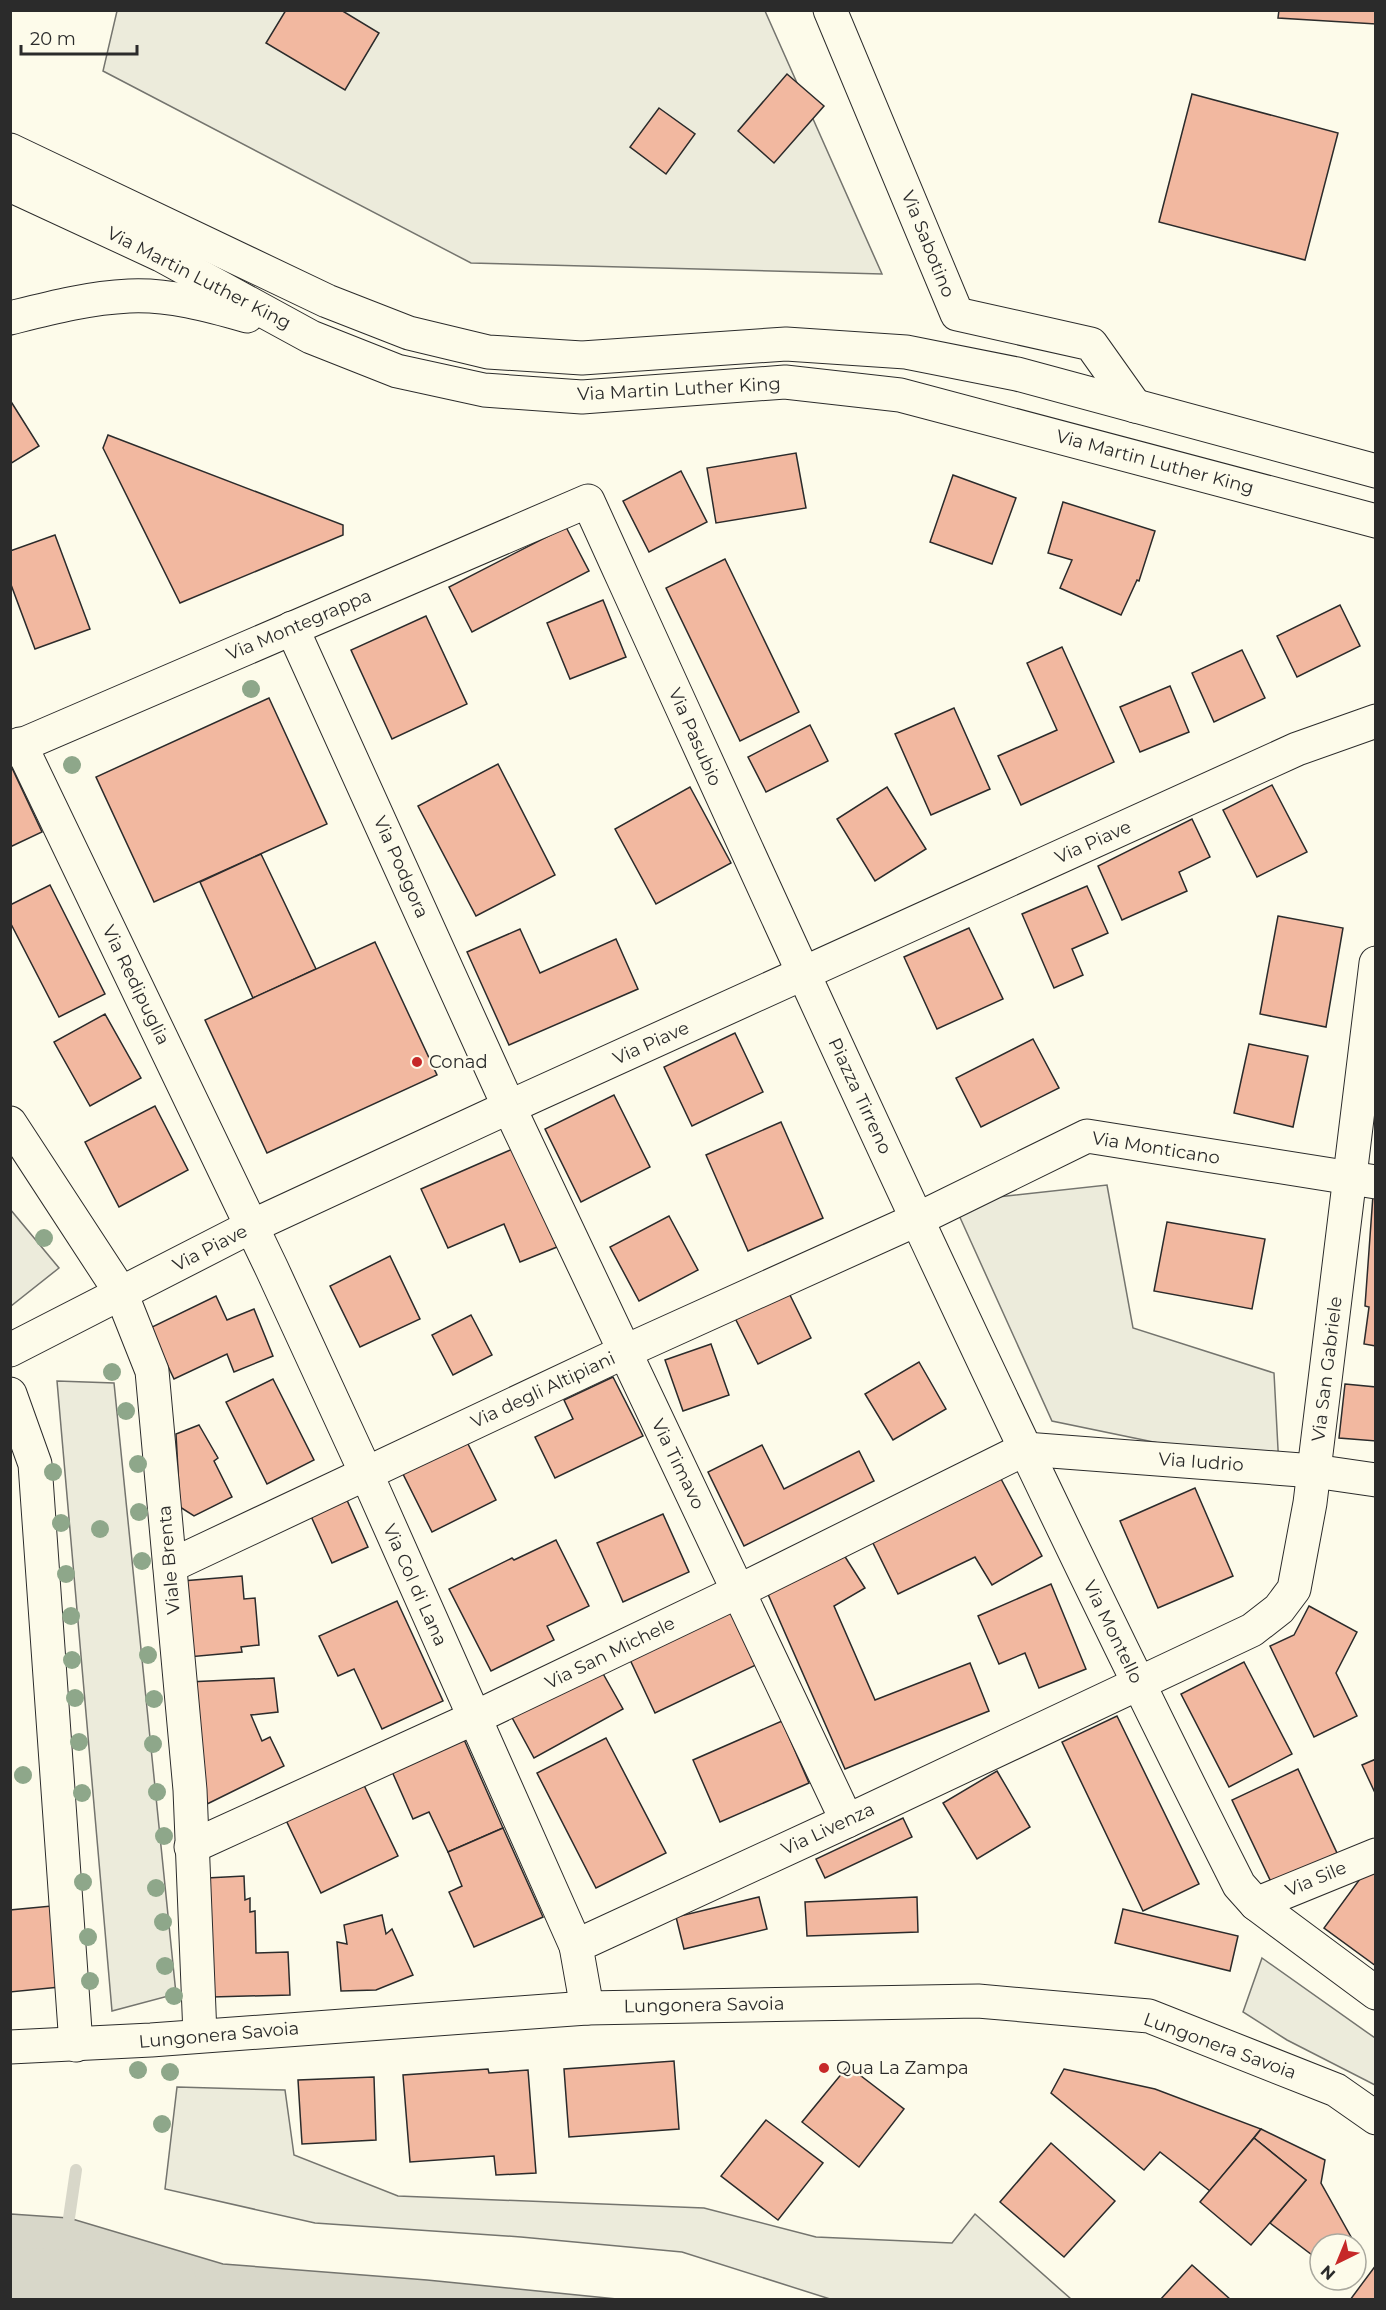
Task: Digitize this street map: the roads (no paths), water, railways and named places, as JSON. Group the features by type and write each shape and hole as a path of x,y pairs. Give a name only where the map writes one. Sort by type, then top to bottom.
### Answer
{"street":[{"name":"Via Sabotino","path":"830,10 957,314 1091,344 1135,406"},
{"name":"Via Martin Luther King","path":"10,150 327,301 409,333 488,352 582,358 786,344 906,352 1017,374 1376,471"},
{"name":"Via Martin Luther King","path":"10,185 161,255 311,337 397,371 483,390 582,397 785,382 900,395 1376,520"},
{"path":"10,318 76,302 130,296 178,299 229,311 311,337"},
{"name":"Via Montegrappa","path":"15,747 588,501"},
{"name":"Via Pasubio","path":"588,501 803,973"},
{"name":"Via Podgora","path":"292,628 509,1107"},
{"name":"Via Piave","path":"1297,749 1376,701"},
{"name":"Via Piave","path":"10,1350 252,1226 509,1107 1297,749 1376,721"},
{"name":"Via Redipuglia","path":"15,747 252,1226"},
{"name":"Via San Gabriele","path":"1137,1683 1252,1630 1279,1609 1294,1589 1363,1181 1376,963"},
{"name":"Piazza Tirreno","path":"803,973 918,1219"},
{"name":"Via Timavo","path":"509,1107 847,1821"},
{"name":"Viale Brenta","path":"10,1123 121,1293 152,1371 190,1790 200,2035"},
{"name":"Via Monticano","path":"918,1219 1087,1136 1363,1181"},
{"name":"Via degli Altipiani","path":"170,1566 624,1352 918,1219"},
{"name":"Via Montello","path":"918,1219 1137,1683 1239,1885 1256,1904 1376,1993"},
{"name":"Via Col di Lana","path":"252,1226 366,1473 576,1946"},
{"path":"10,1394 35,1464 76,2045"},
{"name":"Via Iudrio","path":"1025,1449 1314,1471 1376,1480"},
{"name":"Via San Michele","path":"191,1846 474,1718 739,1591 1025,1449"},
{"name":"Via Livenza","path":"576,1946 847,1821 1137,1683"},
{"name":"Via Sile","path":"1256,1904 1376,1855"},
{"path":"576,1946 587,2008"},
{"name":"Lungonera Savoia","path":"10,2048 587,2008 978,2001 1149,2016 1336,2090 1376,2118"}],"waterway":[{"path":"69,2218 76,2170"},
{"path":"10,2282 164,2289"}],"place":[{"name":"Conad","path":"417,1062"},
{"name":"Qua La Zampa","path":"824,2068"}]}
